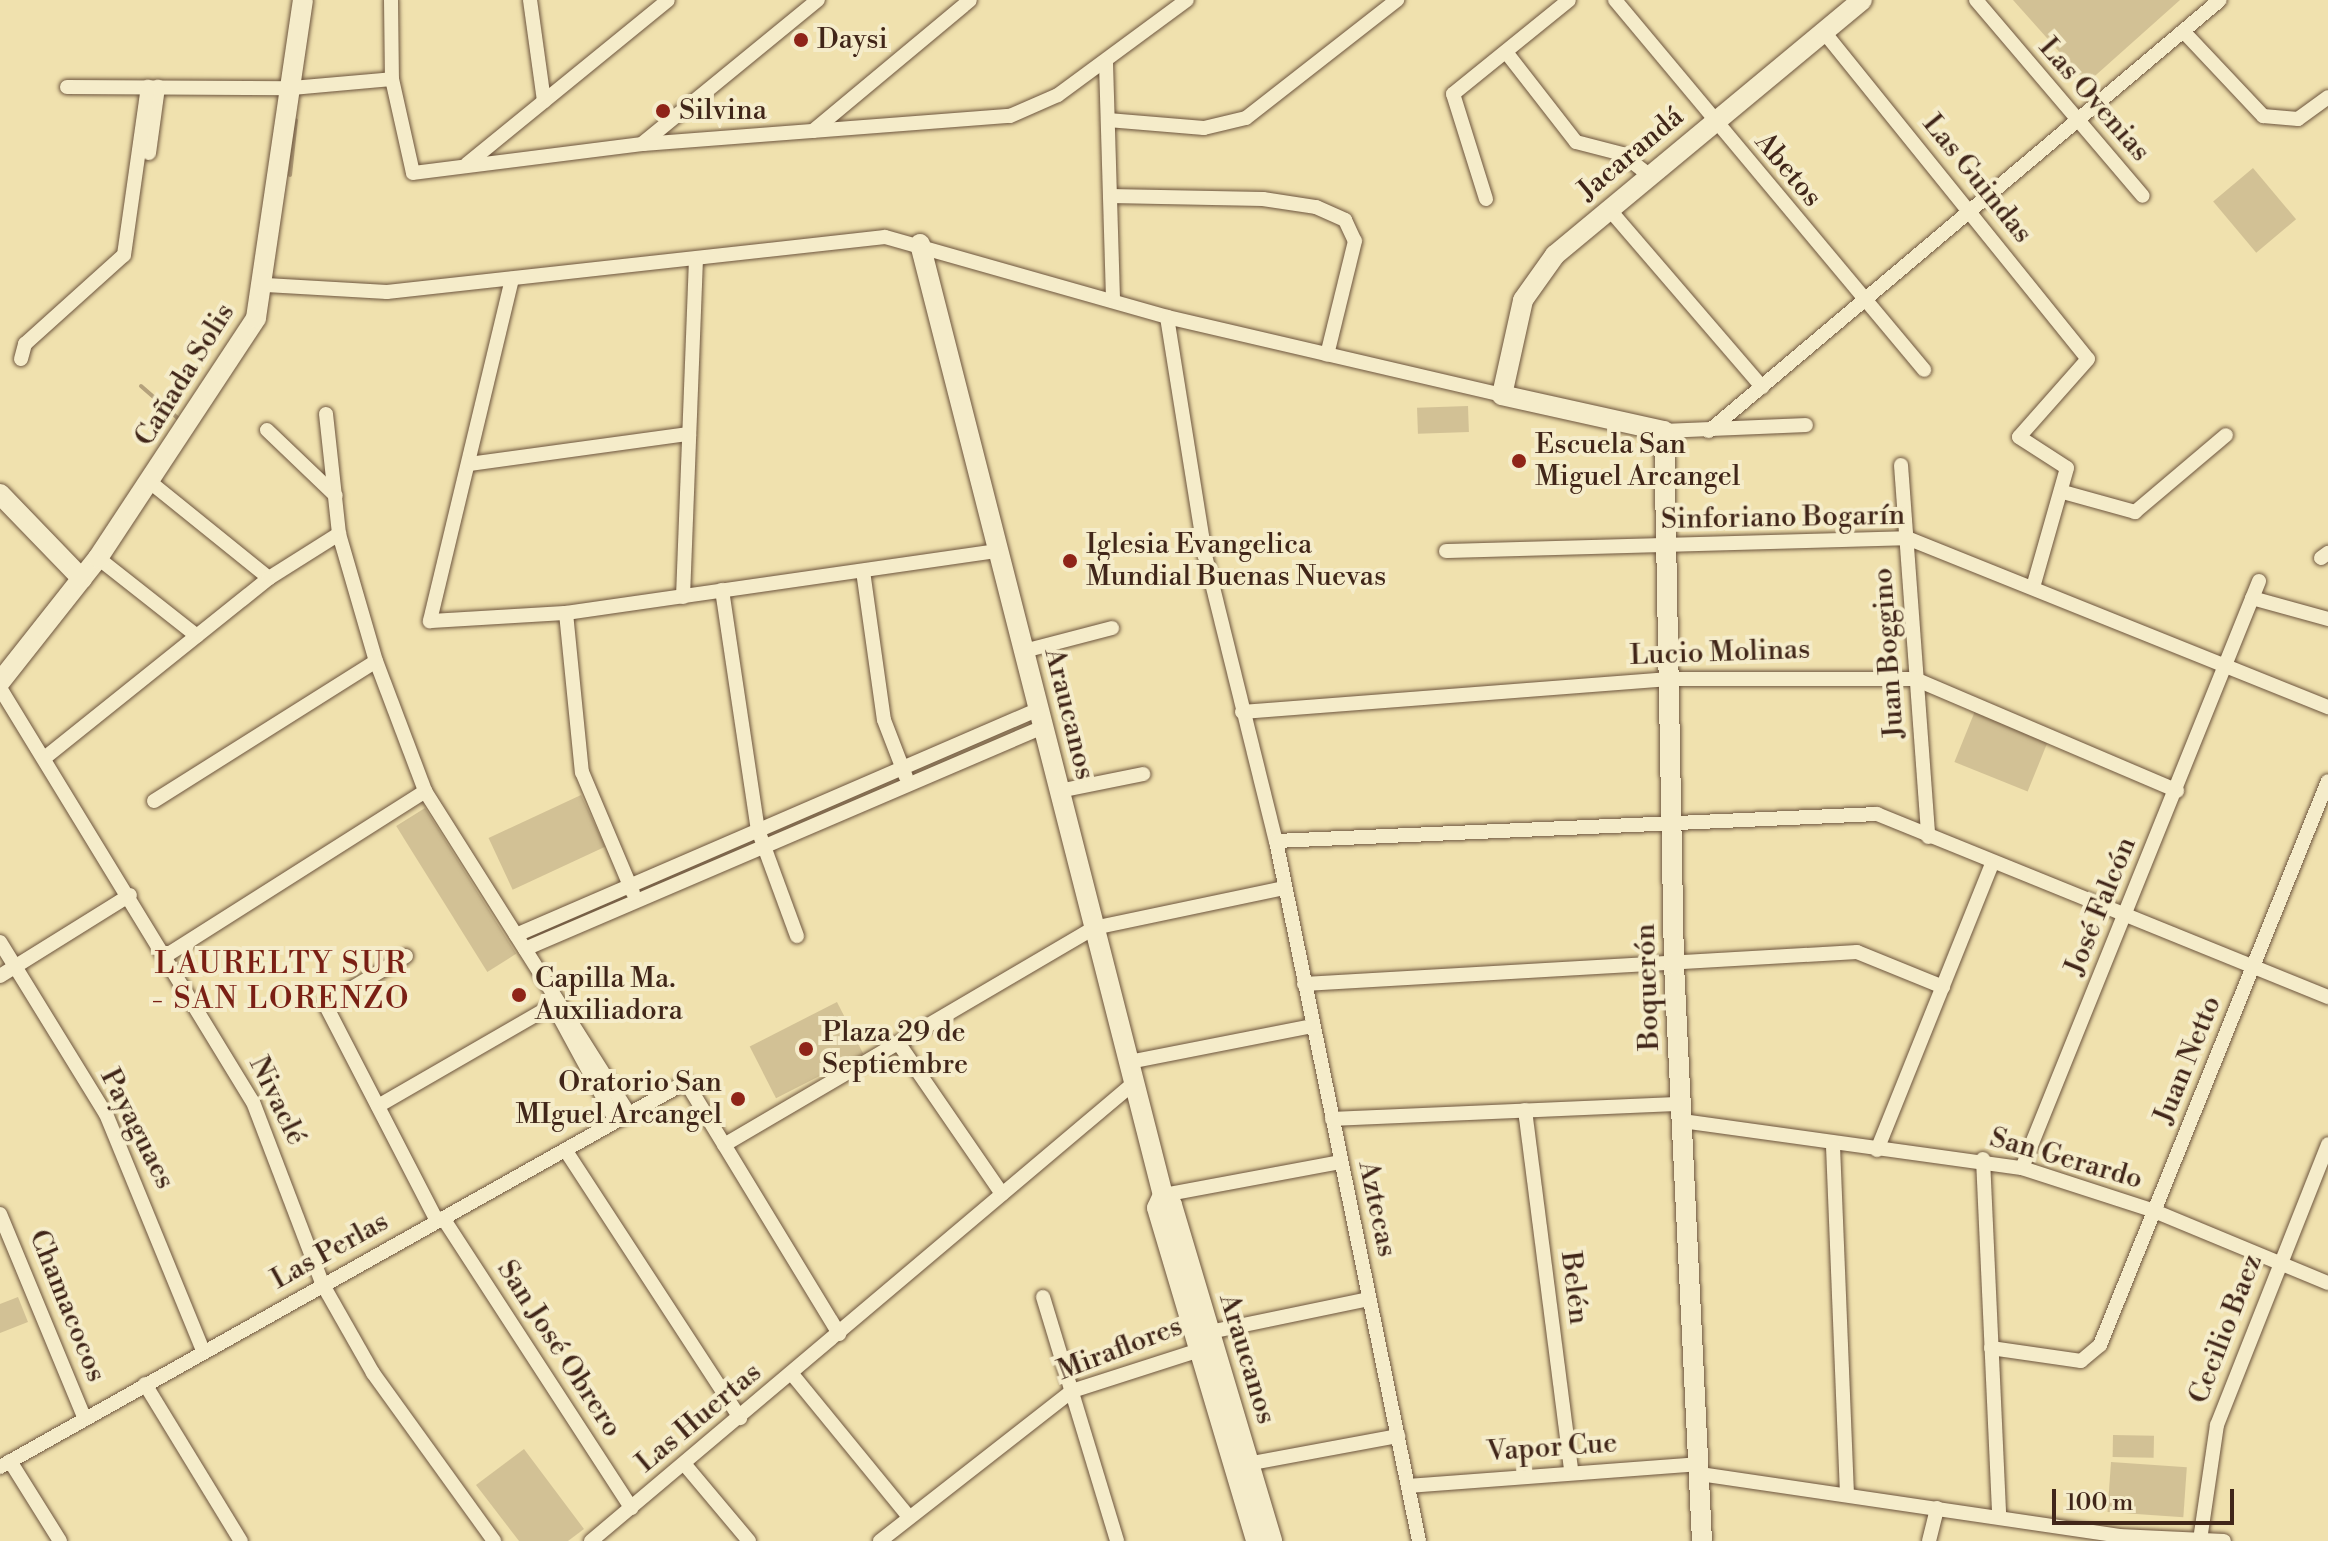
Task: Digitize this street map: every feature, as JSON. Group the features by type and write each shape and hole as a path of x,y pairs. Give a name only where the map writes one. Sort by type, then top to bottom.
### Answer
{"street":[{"name":"Cañada Solis","path":"0,682 98,558 240,351 266,285 303,0"},
{"path":"391,0 392,79 413,173 643,144 1010,116 1106,63 1187,0"},
{"path":"530,0 544,101"},
{"path":"465,165 668,0"},
{"path":"643,144 818,0"},
{"path":"813,131 970,0"},
{"path":"1108,120 1204,128 1246,118 1397,0"},
{"path":"1486,199 1453,94 1569,0"},
{"name":"Jacarandá","path":"1502,395 1523,300 1536,277 1648,174 1862,0"},
{"name":"Las Ovenias","path":"1976,0 2076,124 2143,196"},
{"path":"1709,431 2220,0"},
{"name":"Abetos","path":"1619,1 1714,122 1924,370"},
{"path":"2183,31 2263,116 2298,119 2328,97"},
{"name":"Las Guindas","path":"1824,32 2088,359 2019,437 2067,468 2063,492"},
{"path":"1506,52 1576,142 1622,154 1648,174"},
{"path":"1106,63 1113,301"},
{"path":"67,87 292,88 392,79"},
{"path":"21,359 25,344 124,255 136,203 153,87"},
{"path":"1110,196 1263,199 1316,207 1345,220 1355,241 1327,355"},
{"path":"1609,209 1762,387"},
{"path":"266,285 387,292 696,262 858,236 920,244 1167,317 1664,431 1806,425"},
{"name":"Araucanos","path":"920,244 1163,1196 1157,1208 1205,1341 1241,1465 1256,1541"},
{"path":"683,597 696,262"},
{"path":"512,279 430,621 566,613 998,551"},
{"name":"Aztecas","path":"1167,317 1205,555 1276,841 1419,1541"},
{"path":"326,414 339,534 376,661 425,791 560,1005 623,1118"},
{"path":"267,430 337,497"},
{"name":"Boquerón","path":"1664,431 1674,819 1674,964 1702,1541"},
{"path":"469,464 689,434"},
{"path":"2033,587 2063,492 2135,512 2226,435"},
{"name":"Juan Boggino","path":"1901,465 1928,837"},
{"path":"150,482 269,578"},
{"path":"0,494 82,579"},
{"path":"47,756 269,578 339,534"},
{"name":"Sinforiano Bogarín","path":"1446,551 1907,538 2328,707"},
{"path":"98,558 197,636"},
{"path":"863,571 880,699 909,784"},
{"name":"José Falcón","path":"2022,1168 2177,791 2223,663 2259,581"},
{"path":"722,590 758,830 797,936"},
{"path":"2252,598 2328,619"},
{"path":"566,613 582,772 636,901"},
{"path":"1024,651 1112,628"},
{"path":"154,801 376,661"},
{"name":"Lucio Molinas","path":"1242,712 1670,679 1915,679 2177,791"},
{"name":"Nivaclé","path":"0,688 47,756 253,1102 323,1285 373,1373 494,1541"},
{"path":"516,935 902,768 1041,718"},
{"path":"525,949 909,784 1041,718"},
{"path":"1059,791 1143,774"},
{"name":"Juan Netto","path":"1991,1348 2093,1357 2255,968 2328,781"},
{"path":"167,955 425,791"},
{"path":"1276,841 1853,812 1928,837 2328,997"},
{"path":"1877,1150 1992,864"},
{"path":"839,1334 724,1145 1094,928 1284,888"},
{"path":"0,976 130,895"},
{"name":"Payaguaes","path":"0,942 132,1168 203,1351"},
{"path":"1304,984 1857,952 1943,987"},
{"name":"San José Obrero","path":"406,956 325,1004 440,1220 631,1508"},
{"path":"378,1106 560,1005"},
{"path":"1129,1062 1313,1026"},
{"path":"899,1044 1002,1194"},
{"name":"Las Perlas","path":"5,1464 686,1082 724,1145"},
{"name":"Las Huertas","path":"591,1541 686,1466 1134,1083"},
{"name":"San Gerardo","path":"1332,1119 1525,1110 1682,1112 1833,1146 1983,1159 2022,1168 2154,1211 2328,1283"},
{"name":"Belén","path":"1525,1110 1571,1471"},
{"name":"Cecilio Baez","path":"2200,1540 2217,1425 2278,1263 2328,1144"},
{"path":"1833,1146 1847,1495"},
{"path":"566,1151 740,1418"},
{"path":"1983,1159 1999,1516"},
{"path":"1163,1196 1341,1162"},
{"name":"Chamacocos","path":"0,1214 85,1419"},
{"path":"1043,1297 1117,1541"},
{"name":"Miraflores","path":"880,1541 1072,1391 1205,1341 1369,1299"},
{"path":"792,1374 909,1517"},
{"path":"145,1384 241,1541"},
{"path":"1241,1465 1398,1436"},
{"path":"5,1464 60,1541"},
{"name":"Araucanos","path":"1241,1465 1272,1541"},
{"path":"686,1466 749,1541"},
{"name":"Vapor Cue","path":"1408,1486 1571,1471 1700,1469 1847,1495 2119,1536 2224,1541"},
{"path":"1929,1541 1937,1508"}],"shaded area":[{"path":"2013,0 2180,0 2087,83"},
{"path":"2253,168 2296,219 2256,253 2213,201"},
{"path":"1468,406 1469,432 1418,434 1417,408"},
{"path":"1975,711 2048,741 2028,792 1954,762"},
{"path":"581,795 605,847 513,890 489,838"},
{"path":"425,808 516,954 487,972 396,826"},
{"name":"Plaza 29 de Septiembre","path":"837,1002 863,1054 776,1098 750,1046"},
{"path":"18,1297 28,1322 0,1333 0,1304"},
{"path":"2113,1435 2154,1436 2154,1458 2113,1457"},
{"path":"524,1449 584,1529 568,1541 519,1541 476,1485"},
{"path":"2111,1462 2187,1467 2183,1517 2108,1512"}],"waterway":[{"path":"290,175 296,120"},
{"path":"141,386 180,420"}],"place":[{"name":"Daysi","path":"801,40"},
{"name":"Silvina","path":"663,111"},
{"name":"Escuela San Miguel Arcangel","path":"1519,461"},
{"name":"Iglesia Evangelica Mundial Buenas Nuevas","path":"1070,561"},
{"name":"Capilla Ma. Auxiliadora","path":"519,995"},
{"name":"Plaza 29 de Septiembre","path":"806,1049"},
{"name":"Oratorio San MIguel Arcangel","path":"738,1099"}],"district":[{"name":"LAURELTY SUR - SAN LORENZO","path":"281,981"}]}
